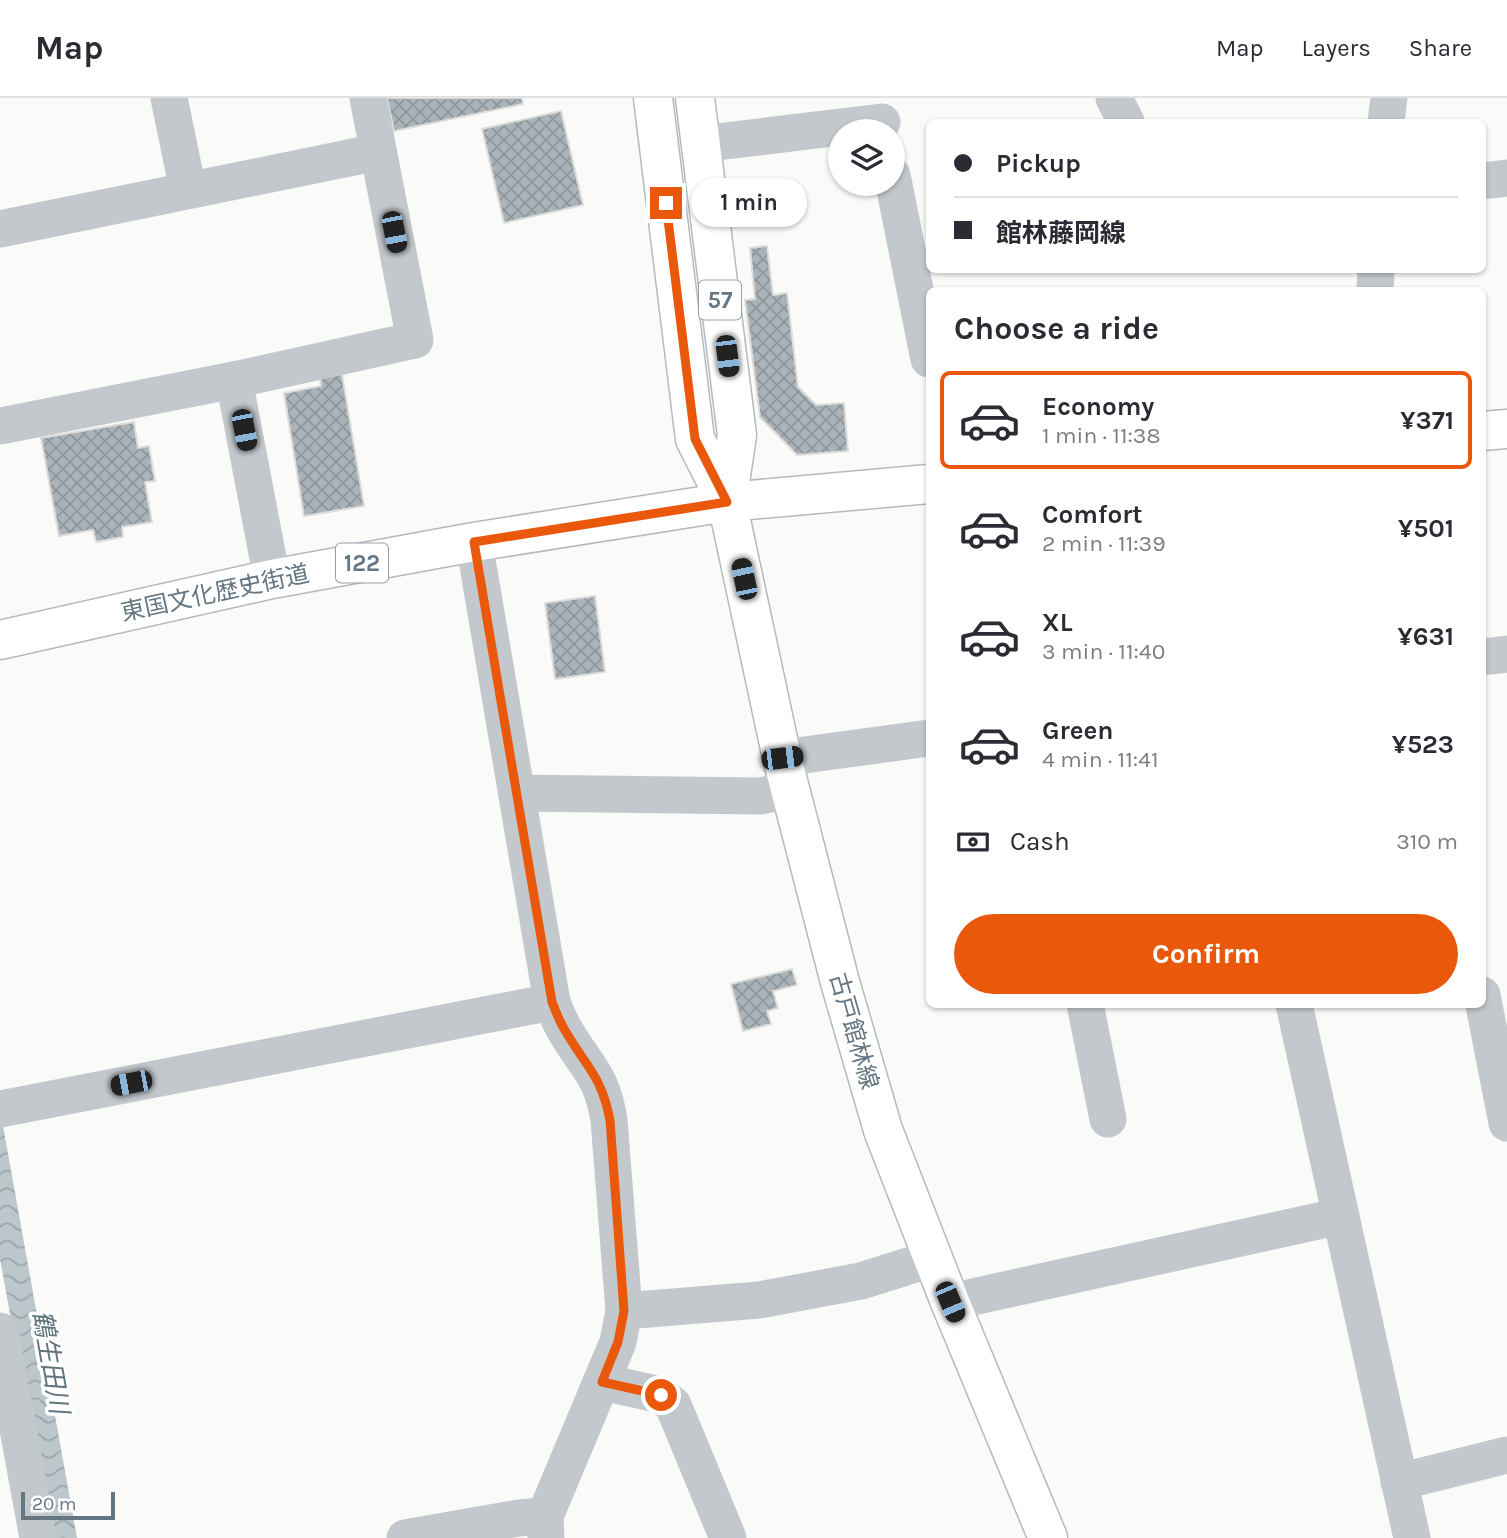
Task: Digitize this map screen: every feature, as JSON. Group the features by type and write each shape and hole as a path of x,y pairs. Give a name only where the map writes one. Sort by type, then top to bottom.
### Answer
{"main road":[{"name":"57","path":"653,98 695,439 727,502"},
{"name":"57","path":"695,98 737,435 727,502"},
{"path":"1486,431 1507,429"},
{"name":"東国文化歴史街道","path":"0,640 272,579 474,542 727,502 926,484"},
{"name":"古戸館林線","path":"727,502 786,774 840,982 883,1129 950,1302 1048,1538"}],"street":[{"path":"169,98 188,190"},
{"path":"0,426 234,380 415,340 368,98"},
{"path":"1114,98 1124,119"},
{"path":"1386,119 1389,98"},
{"path":"700,144 881,117"},
{"path":"0,229 378,152"},
{"path":"1486,181 1507,178"},
{"path":"899,196 920,265 926,328"},
{"path":"234,380 272,579"},
{"path":"405,1538 519,1518 545,1527 618,1342 624,1311 610,1120 605,1096 596,1076 565,1032 552,1002 474,542"},
{"path":"1486,657 1507,654"},
{"path":"517,793 760,796 786,774 926,739"},
{"path":"0,1109 552,1002"},
{"path":"1086,1008 1108,1119"},
{"path":"1295,1008 1412,1538"},
{"path":"1485,1008 1507,1123"},
{"path":"950,1302 1340,1216"},
{"path":"624,1311 759,1300 861,1281 934,1258"},
{"path":"0,1331 38,1538"},
{"path":"602,1382 661,1395 673,1405 728,1538"},
{"path":"1399,1482 1507,1455"}],"water":[{"path":"0,1109 77,1538 51,1538 0,1259"}],"building":[{"path":"387,98 522,98 523,104 394,131"},
{"path":"561,111 583,205 504,223 482,129"},
{"path":"767,246 773,295 787,293 798,387 816,405 844,403 848,451 797,455 760,417 745,300 755,299 750,248"},
{"path":"342,374 364,506 304,516 284,393 321,386 320,378"},
{"path":"134,422 138,448 149,446 155,481 145,482 152,522 122,527 123,537 96,542 93,530 59,536 41,438"},
{"path":"595,596 605,672 555,679 545,603"},
{"path":"792,969 797,985 773,991 778,1008 767,1011 771,1024 743,1031 731,984"}],"route":[{"path":"661,1395 602,1382 618,1342 624,1311 610,1120 605,1096 596,1076 565,1032 552,1002 474,542 727,502 695,439 666,203"}],"water label":[{"name":"鶴生田川","path":"51,1362"}]}
